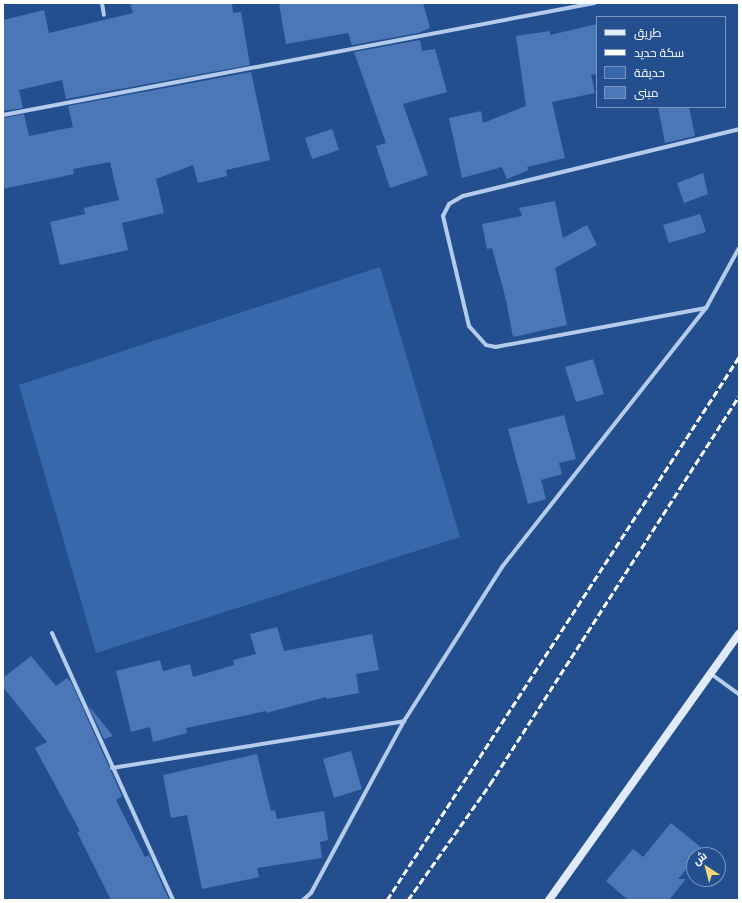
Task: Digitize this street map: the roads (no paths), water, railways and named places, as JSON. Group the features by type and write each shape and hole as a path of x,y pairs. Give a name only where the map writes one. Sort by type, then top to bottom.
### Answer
{"main road":[{"path":"550,899 739,634"}],"street":[{"path":"102,3 104,16"},
{"path":"3,115 594,3"},
{"path":"706,308 496,347 486,344 470,326 443,216 449,204 463,196 739,129"},
{"path":"303,900 311,893 404,721 502,568 706,308 739,248"},
{"path":"52,633 173,900"},
{"path":"711,674 739,694"},
{"path":"112,768 404,721"}],"railway":[{"path":"387,900 739,357"},
{"path":"408,900 490,784 739,396"}]}
